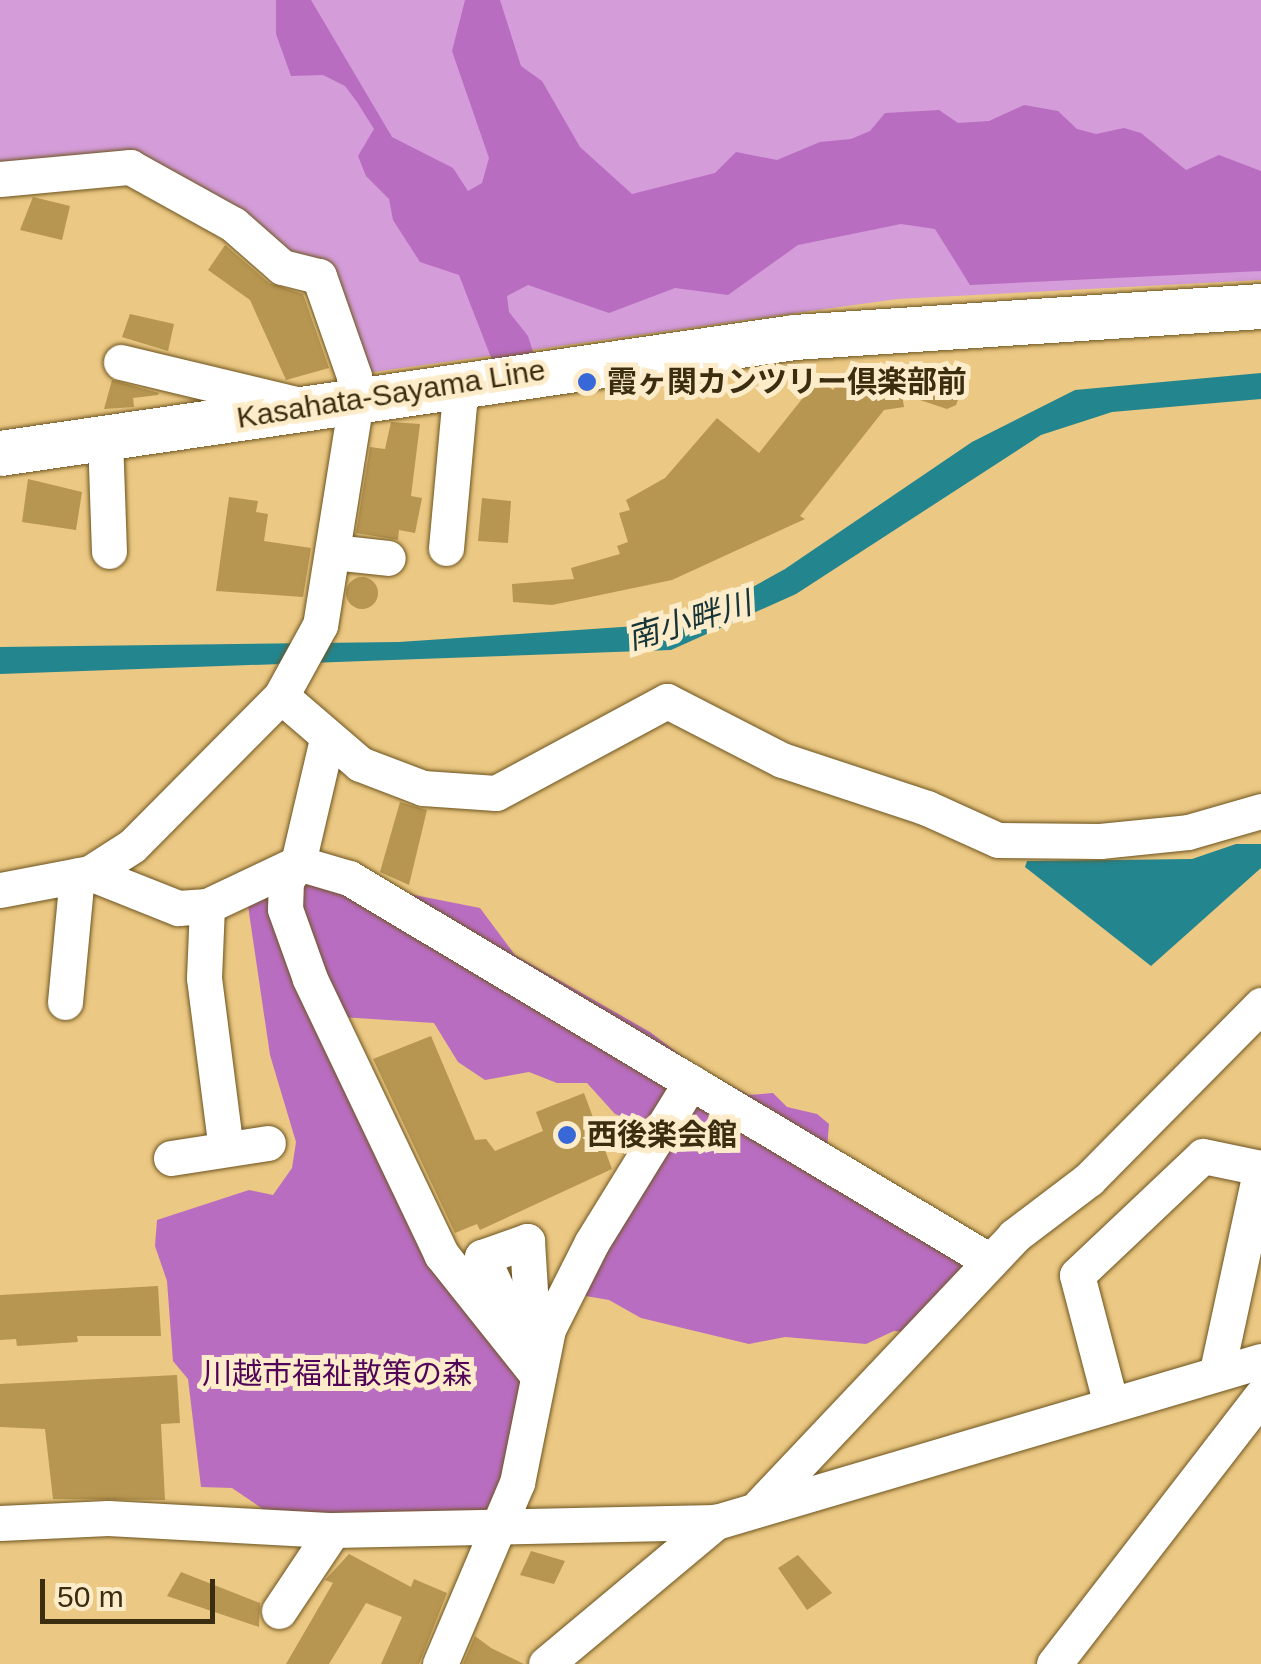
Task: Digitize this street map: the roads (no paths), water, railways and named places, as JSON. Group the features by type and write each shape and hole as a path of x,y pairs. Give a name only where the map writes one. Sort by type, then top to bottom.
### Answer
{"main road":[{"name":"Kasahata-Sayama Line","path":"0,454 461,382 794,336 1261,306"}],"street":[{"path":"0,179 130,166 233,224 282,267 319,276 354,376 356,401 320,626 281,695 132,846 84,874 0,890"},
{"path":"121,362 310,408"},
{"path":"446,548 461,382"},
{"path":"105,437 109,552"},
{"path":"333,552 388,558"},
{"path":"281,695 360,764 423,788 496,793 667,701 782,760 927,808 998,840 1100,841 1188,832 1261,811"},
{"path":"328,739 298,863 286,881 285,909 310,979 442,1254 536,1372"},
{"path":"84,874 178,908 207,906 298,863 348,878 990,1261"},
{"path":"65,1002 84,874"},
{"path":"207,906 204,978 226,1149"},
{"path":"761,1505 990,1261 1089,1179 1261,1006"},
{"path":"440,1664 518,1483 536,1372 548,1329 592,1242 691,1082"},
{"path":"171,1158 268,1143"},
{"path":"1110,1401 1077,1275 1204,1156 1261,1168 1217,1371"},
{"path":"546,1664 716,1522 761,1505 1110,1401 1261,1360"},
{"path":"1054,1664 1261,1396"},
{"path":"0,1523 108,1518 334,1530 500,1523 716,1522"},
{"path":"279,1611 334,1530"}],"water":[{"name":"南小畔川","path":"1261,373 1261,399 1112,412 1041,435 796,594 671,650 0,674 0,647 399,642 666,624 722,604 785,569 972,442 1075,390"},
{"path":"1236,844 1261,844 1261,868 1151,966 1025,867 1027,861 1192,859"}],"place":[{"name":"霞ヶ関カンツリー倶楽部前","path":"587,382"},
{"name":"西後楽会館","path":"567,1135"}],"park label":[{"name":"川越市福祉散策の森","path":"337,1374"}]}
